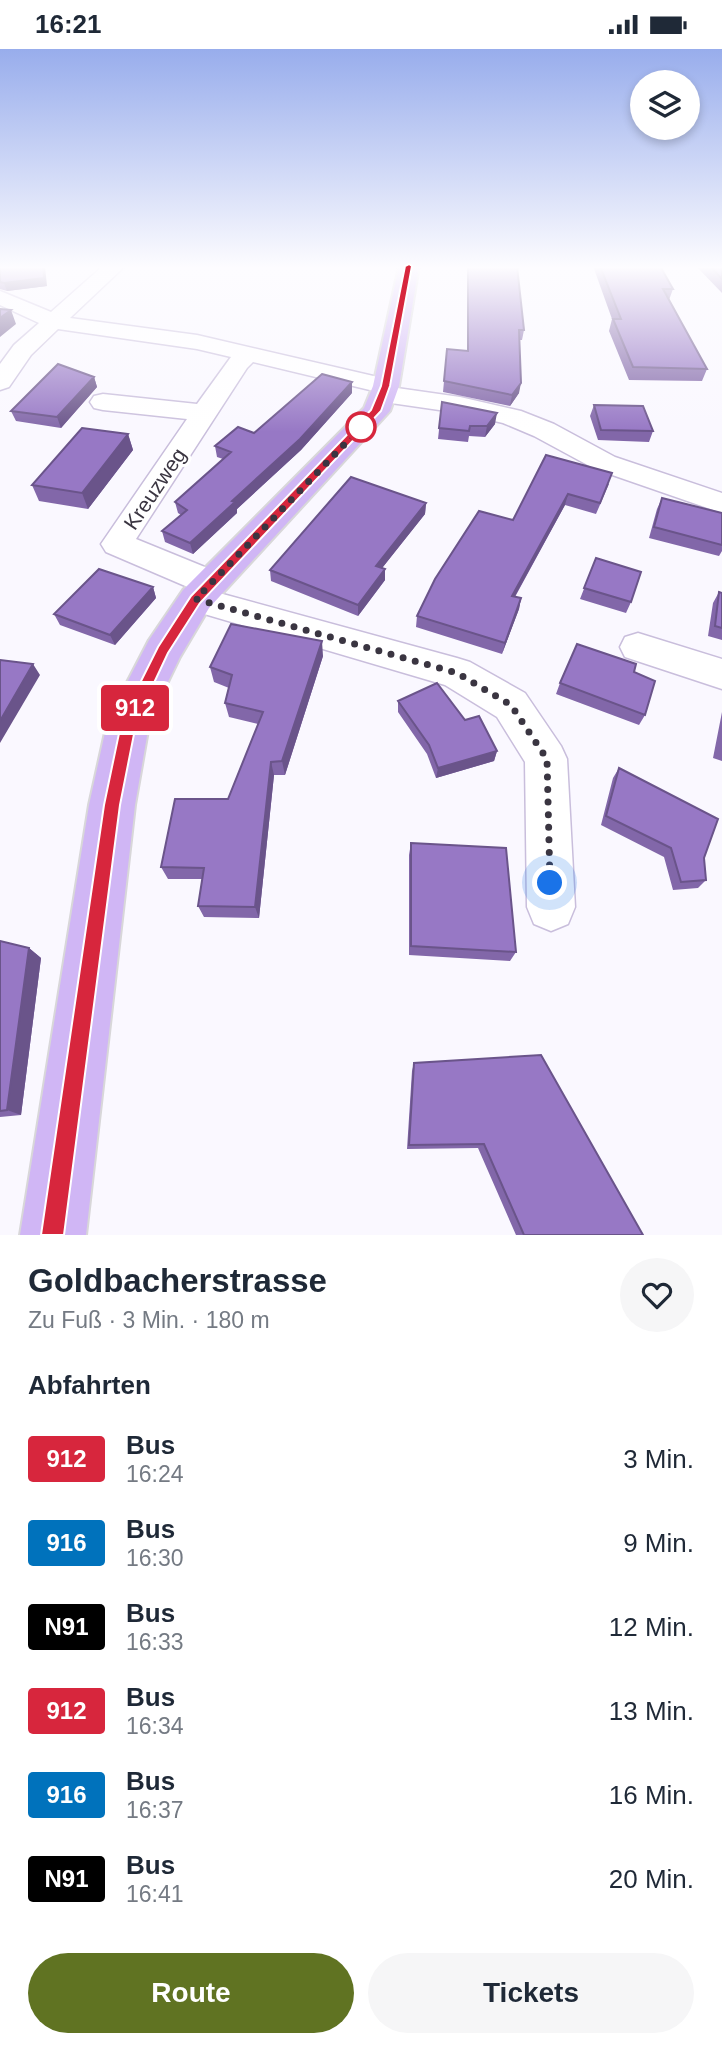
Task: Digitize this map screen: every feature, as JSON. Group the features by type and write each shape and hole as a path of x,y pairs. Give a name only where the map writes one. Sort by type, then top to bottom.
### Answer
{"main road":[{"path":"53,1235 112,805 129,719 163,651 203,591 369,419 385,390 398,321"}],"street":[{"path":"0,381 22,350 56,321"},
{"path":"57,321 90,329 197,342 250,353 385,390 512,417 544,430 605,463 722,503"},
{"name":"Kreuzweg","path":"203,591 117,544 238,363 250,353"},
{"path":"103,402 205,413"},
{"path":"203,591 457,673 511,705 547,759 551,907"},
{"path":"638,647 722,674"}],"building":[{"path":"468,321 523,321 524,330 519,330 521,383 512,395 444,381 447,349 468,351"},
{"path":"614,321 681,321 707,369 633,367"},
{"path":"58,364 94,377 57,417 11,411"},
{"path":"322,374 352,382 300,439 190,543 162,531 187,510 175,502 231,452 215,446 238,427 254,433"},
{"path":"442,402 497,413 487,426 470,426 469,431 439,428"},
{"path":"594,405 643,406 653,431 601,430"},
{"path":"82,428 128,434 82,493 32,485"},
{"path":"546,455 612,473 600,503 568,494 512,596 521,598 505,643 417,616 435,579 479,511 513,520"},
{"path":"351,477 426,503 376,566 385,569 358,605 270,570"},
{"path":"662,498 722,513 722,545 654,527"},
{"path":"596,558 641,572 631,602 584,588"},
{"path":"99,569 153,587 110,635 54,614"},
{"path":"719,592 722,593 722,628 715,626"},
{"path":"231,624 322,641 282,761 271,762 255,907 198,906 204,868 161,867 175,799 228,799 263,712 225,703 232,675 210,667"},
{"path":"577,644 636,664 634,672 655,681 645,715 560,683"},
{"path":"0,660 33,664 0,721"},
{"path":"437,683 465,720 479,716 497,751 438,768 429,745 398,701"},
{"path":"619,768 718,819 704,858 706,880 681,882 671,848 606,816"},
{"path":"411,843 506,848 516,952 411,946"},
{"path":"0,941 29,948 7,1110 0,1111"},
{"path":"541,1055 643,1235 524,1235 484,1144 409,1145 414,1063"}],"bus line":[{"name":"912","path":"53,1235 112,805 129,719 163,651 196,599 376,411 386,386 398,321"}],"route":[{"path":"361,427 196,599 457,673 511,705 547,759 550,883"}]}
